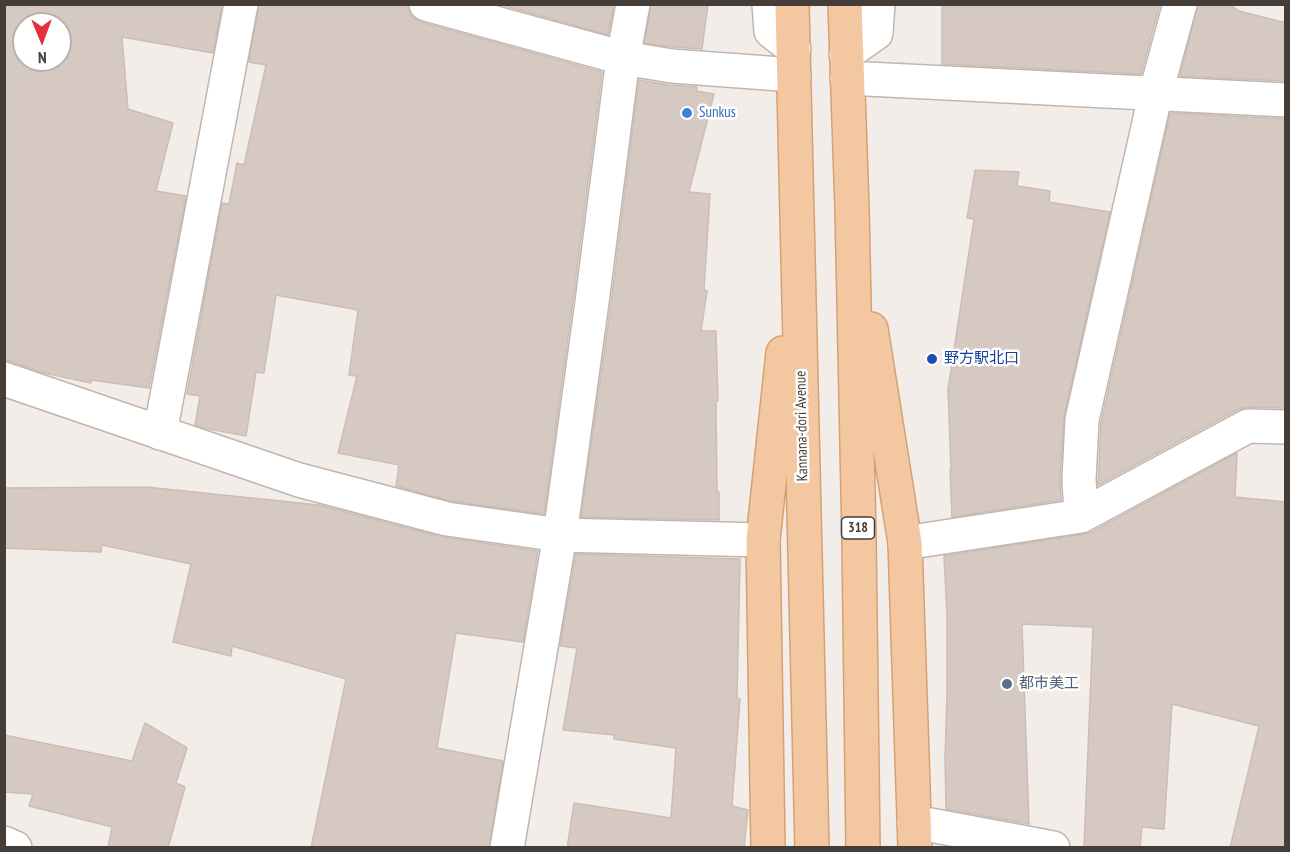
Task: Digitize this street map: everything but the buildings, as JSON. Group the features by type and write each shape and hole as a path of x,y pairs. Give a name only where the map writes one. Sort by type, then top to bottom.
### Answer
{"main road":[{"name":"Kannana-dori Avenue","path":"792,4 812,848"},
{"name":"318","path":"845,4 859,539 862,848"},
{"path":"852,208 905,543 914,835"},
{"path":"768,848 764,540 797,211"}],"street":[{"path":"160,433 241,4"},
{"path":"426,4 622,58 672,66 794,62"},
{"path":"507,848 560,535 622,58 633,4"},
{"path":"769,4 771,32 794,62"},
{"path":"846,66 876,33 878,4"},
{"path":"1081,516 1079,479 1082,420 1156,92 1180,4"},
{"path":"846,66 1156,92 1286,100"},
{"path":"4,379 299,480 447,519 560,535 764,540"},
{"path":"905,543 1081,516 1248,426 1286,427"},
{"path":"914,835 1053,848"},
{"path":"4,843 15,848"}],"place":[{"name":"Sunkus","path":"687,113"},
{"name":"野方駅北口","path":"932,359"},
{"name":"都市美工","path":"1007,684"}]}
